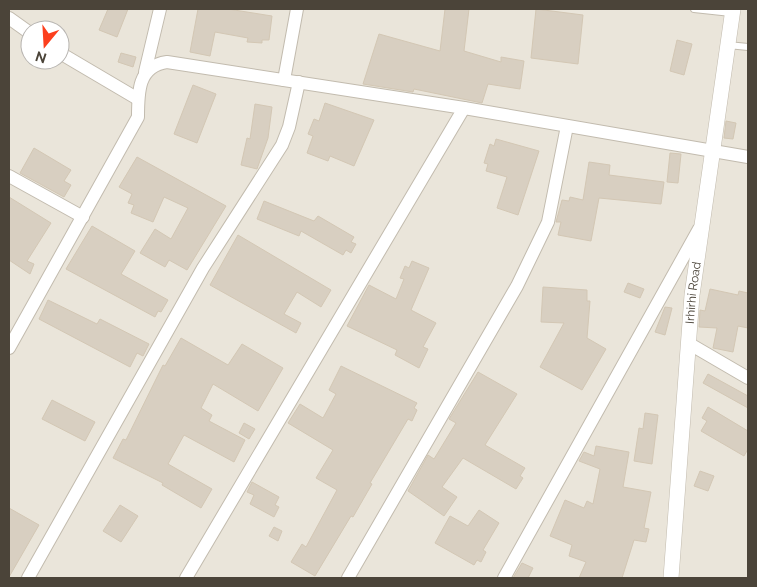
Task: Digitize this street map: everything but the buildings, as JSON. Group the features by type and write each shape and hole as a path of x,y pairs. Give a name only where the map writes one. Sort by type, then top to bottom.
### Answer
{"street":[{"path":"9,347 84,217 138,117 138,99 160,9"},
{"path":"284,80 297,9"},
{"name":"Irhirhi Road","path":"671,578 688,343 700,230 733,11"},
{"path":"9,18 20,26"},
{"path":"70,59 138,99"},
{"path":"145,72 155,64 167,62 464,108 748,157"},
{"path":"28,578 203,268 282,145 289,127 300,82"},
{"path":"186,578 464,108"},
{"path":"348,578 517,286 548,222 567,126"},
{"path":"9,176 84,217"},
{"path":"504,578 700,230"},
{"path":"688,343 748,378"}],"lane":[{"path":"694,9 733,11"},
{"path":"728,45 748,47"}],"shaded area":[{"path":"9,9 748,9 748,578 9,578"}]}
